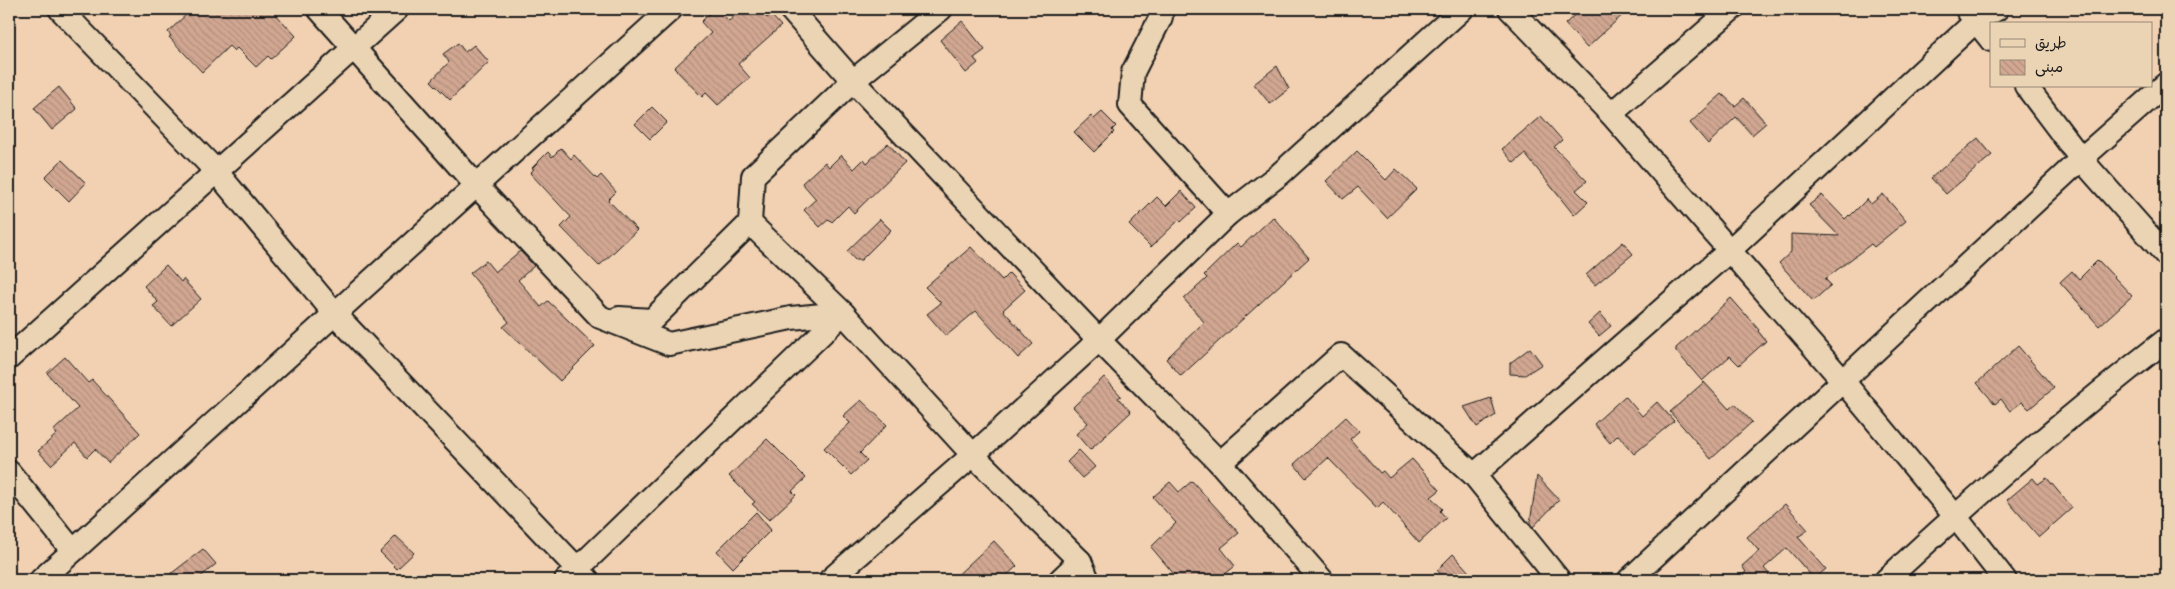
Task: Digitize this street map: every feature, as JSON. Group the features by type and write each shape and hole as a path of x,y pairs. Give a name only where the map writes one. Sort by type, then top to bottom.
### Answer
{"street":[{"path":"60,9 215,170 335,314 577,577 843,313"},
{"path":"319,9 476,185 600,317 669,344 791,318 843,313"},
{"path":"9,358 215,170 397,9"},
{"path":"41,580 671,9"},
{"path":"790,9 853,81 1098,340 1220,463 1322,580"},
{"path":"600,317 652,320 750,223 753,176 853,81 941,9"},
{"path":"1160,9 1161,17 1133,72 1130,105 1228,214"},
{"path":"830,580 973,455 1098,340 1228,214 1280,174 1462,9"},
{"path":"1510,9 1611,114 1843,381 1955,516 2005,580"},
{"path":"1611,114 1732,9"},
{"path":"1474,475 1729,251 1971,15 1997,9"},
{"path":"1971,15 1990,39"},
{"path":"1629,580 2081,160 2166,84"},
{"path":"2027,88 2081,160 2166,255"},
{"path":"750,223 843,313 973,455 1084,570 1060,580"},
{"path":"1886,580 1955,516 2094,396 2166,340"},
{"path":"1220,463 1341,355 1474,475 1559,580"},
{"path":"9,472 73,551"}],"building":[{"path":"192,9 271,9 296,36 271,59 268,56 256,67 237,48 234,51 229,46 202,72 169,37 171,36 168,32"},
{"path":"714,9 717,9 729,21 742,9 758,9 767,18 771,15 781,26 738,64 750,78 718,105 706,93 702,97 674,68 711,33 701,22"},
{"path":"1581,9 1629,9 1587,48 1565,24"},
{"path":"962,21 985,50 974,58 978,63 966,73 940,40"},
{"path":"458,43 465,52 474,45 489,62 450,100 431,81 449,62 443,54"},
{"path":"1277,66 1289,89 1270,104 1254,84"},
{"path":"59,87 77,109 52,130 34,108"},
{"path":"1722,94 1735,106 1744,98 1766,123 1752,135 1736,117 1708,144 1690,123"},
{"path":"652,107 667,122 650,139 635,124"},
{"path":"1102,112 1116,126 1112,130 1114,132 1094,152 1074,132 1091,116 1094,119"},
{"path":"1541,116 1562,140 1554,147 1587,181 1576,190 1588,202 1574,215 1525,154 1514,163 1502,149"},
{"path":"1978,138 1992,155 1946,194 1931,178"},
{"path":"888,143 905,163 854,213 848,206 832,222 829,219 820,227 804,210 816,199 802,183 825,162 829,167 841,155 854,169 864,159 867,163"},
{"path":"561,148 571,159 574,155 597,179 601,175 616,192 608,200 637,230 599,266 561,227 571,217 530,173 534,169 532,168 548,152 552,157"},
{"path":"1357,151 1386,180 1396,169 1417,189 1387,218 1358,187 1343,199 1326,181"},
{"path":"62,160 86,183 69,201 45,177"},
{"path":"1181,191 1196,208 1181,222 1179,220 1151,247 1129,225 1157,197 1166,206"},
{"path":"1883,194 1906,221 1874,247 1871,244 1825,279 1831,285 1813,301 1779,263 1791,252 1791,234 1839,236 1809,205 1822,195 1845,219 1867,199 1871,204"},
{"path":"1273,217 1309,258 1181,376 1166,359 1204,322 1184,299 1207,278 1204,275 1237,243 1241,247"},
{"path":"880,219 891,230 861,260 855,260 847,251"},
{"path":"1623,242 1633,254 1595,285 1586,275"},
{"path":"971,247 1002,280 1009,273 1025,290 1003,310 1033,344 1018,358 976,311 946,336 927,314 941,303 925,287"},
{"path":"520,251 534,266 518,280 541,307 548,301 595,346 560,381 503,327 509,322 470,273 486,261 495,272"},
{"path":"2098,260 2132,296 2099,326 2060,282 2072,271 2079,279"},
{"path":"166,265 181,282 183,279 201,299 171,326 153,306 158,302 144,286"},
{"path":"1731,298 1759,330 1766,341 1739,365 1730,356 1702,381 1676,351 1676,348"},
{"path":"1600,313 1611,326 1599,336 1588,324"},
{"path":"2018,346 2054,388 2029,409 2022,402 2010,411 2001,399 1995,404 1977,383"},
{"path":"1530,348 1542,364 1525,375 1510,374 1510,363"},
{"path":"65,357 88,383 92,380 140,433 108,463 95,449 87,457 75,443 51,465 38,451 57,434 53,431 78,408 47,373"},
{"path":"1104,377 1121,396 1118,398 1131,412 1090,450 1076,434 1088,423 1073,407"},
{"path":"1704,382 1729,409 1735,404 1752,422 1711,459 1670,412"},
{"path":"1625,396 1642,416 1657,402 1674,421 1634,454 1618,435 1610,443 1594,424"},
{"path":"1491,398 1496,415 1477,427 1464,407"},
{"path":"861,400 887,425 860,453 867,460 851,475 824,448 850,423 843,416"},
{"path":"1346,417 1359,431 1350,439 1380,473 1383,471 1389,478 1412,459 1440,490 1431,497 1442,509 1440,511 1446,518 1419,543 1383,502 1377,508 1328,458 1306,478 1294,464"},
{"path":"767,439 806,478 792,491 796,495 769,520 752,504 755,502 729,476"},
{"path":"1079,450 1095,467 1082,478 1067,462"},
{"path":"1537,476 1559,500 1533,527 1530,523"},
{"path":"2033,478 2038,484 2047,478 2072,508 2039,537 2007,500"},
{"path":"1192,481 1239,533 1221,548 1235,566 1218,580 1179,580 1151,547 1176,523 1153,497 1170,482 1179,492"},
{"path":"1785,504 1808,530 1798,537 1826,569 1814,579 1787,548 1764,568 1774,580 1736,580 1746,572 1742,566 1759,551 1747,537"},
{"path":"756,512 771,530 733,568 717,551"},
{"path":"396,536 414,553 397,569 380,552"},
{"path":"994,541 1017,566 1002,580 952,580"},
{"path":"203,549 216,564 197,580 163,580"},
{"path":"1453,554 1476,580 1446,580 1437,570"}]}
